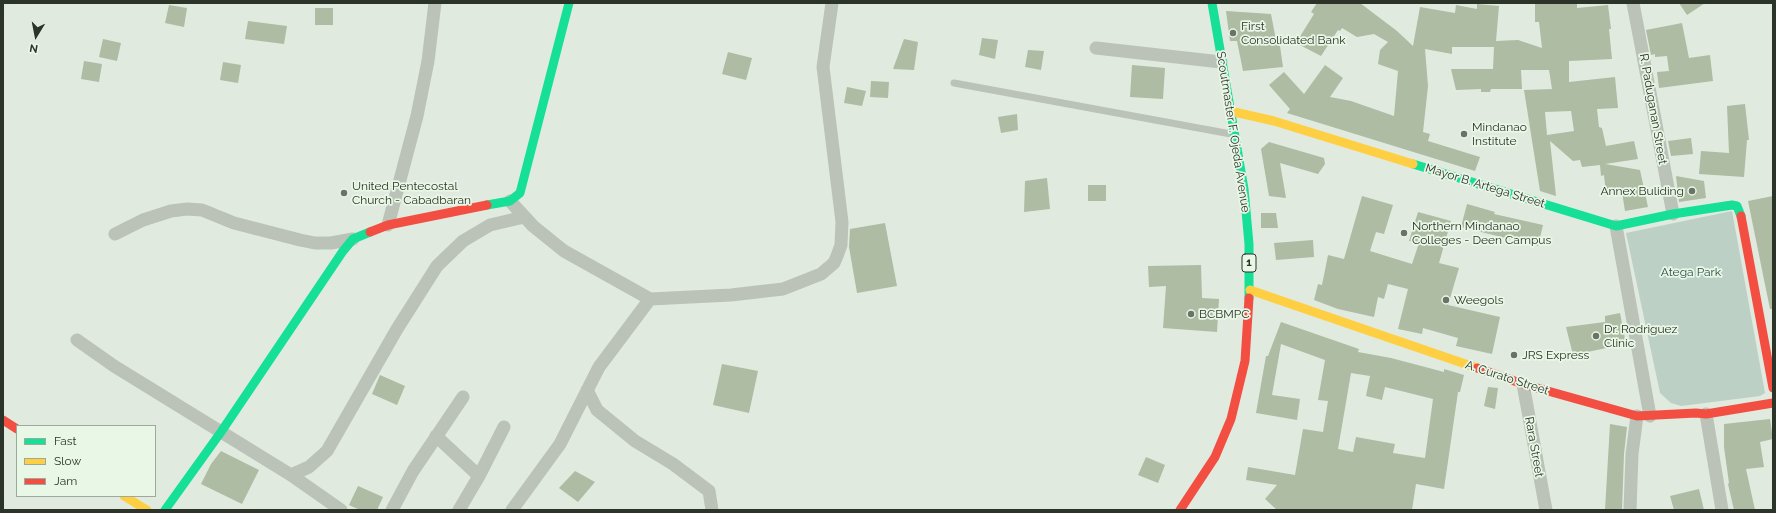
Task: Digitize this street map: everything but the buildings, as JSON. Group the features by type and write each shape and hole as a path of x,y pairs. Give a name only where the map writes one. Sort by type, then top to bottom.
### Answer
{"main road":[{"path":"165,510 221,432 343,251 354,239 388,225 510,201 520,193 569,3"},
{"name":"Scoutmaster F. Ojeda Avenue","path":"1180,510 1215,458 1231,419 1245,361 1250,290 1249,244 1244,189 1212,3"},
{"name":"Mayor B. Artega Street","path":"1230,111 1274,121 1616,226 1673,214 1732,205 1737,206 1740,210 1773,388"},
{"name":"A. Curato Street","path":"1250,290 1523,384 1644,416 1696,413 1706,414 1773,403"},
{"path":"3,420 16,428"},
{"path":"126,497 147,510"}],"street":[{"path":"388,225 417,116 428,61 435,3"},
{"path":"510,201 524,217 564,251 650,299 732,295 782,289 821,274 834,264 841,245 842,222 824,67 832,3"},
{"name":"R. Paduganan Street","path":"1633,3 1673,214"},
{"path":"1096,48 1221,62"},
{"path":"115,234 142,220 170,211 202,210 234,223 315,243 331,243 354,239"},
{"path":"290,475 309,467 327,451 393,336 437,266 463,241 490,225 524,217"},
{"path":"1616,226 1644,416 1632,454 1630,510"},
{"path":"512,510 560,444 599,367 650,299"},
{"path":"77,340 114,366 290,475 341,510"},
{"name":"Rara Street","path":"1523,384 1546,510"},
{"path":"587,390 597,410 635,441 673,464 709,491 712,510"},
{"path":"392,510 413,471 464,397"},
{"path":"1706,414 1722,510"},
{"path":"459,510 479,476 504,427"},
{"path":"436,436 479,476"}],"lane":[{"path":"954,83 1234,134"}],"green space":[{"name":"Atega Park","path":"1732,211 1765,393 1760,396 1681,406 1671,403 1660,393 1626,233"}],"traffic: fast":[{"path":"487,205 510,201 520,193 569,3"},
{"path":"1212,3 1244,189 1249,244 1249,298"},
{"path":"1413,164 1616,226 1673,214 1732,205 1737,206 1741,216"},
{"path":"165,510 221,432 343,251 353,239 370,232"}],"traffic: slow":[{"path":"1230,111 1274,121 1413,164"},
{"path":"1250,290 1477,368"},
{"path":"126,497 147,510"}],"traffic: jam":[{"path":"370,232 388,225 487,205"},
{"path":"1741,216 1773,388"},
{"path":"1180,510 1215,457 1231,419 1245,361 1249,298"},
{"path":"1477,368 1523,384 1637,416 1696,413 1706,414 1773,403"},
{"path":"3,420 16,428"}],"place":[{"name":"First Consolidated Bank","path":"1233,33"},
{"name":"Mindanao Institute","path":"1464,134"},
{"name":"Annex Buliding","path":"1692,191"},
{"name":"United Pentecostal Church - Cabadbaran","path":"344,193"},
{"name":"Northern Mindanao Colleges - Deen Campus","path":"1404,233"},
{"name":"Weegols","path":"1446,300"},
{"name":"BCBMPC","path":"1191,314"},
{"name":"Dr. Rodriguez Clinic","path":"1596,336"},
{"name":"JRS Express","path":"1514,355"}]}
